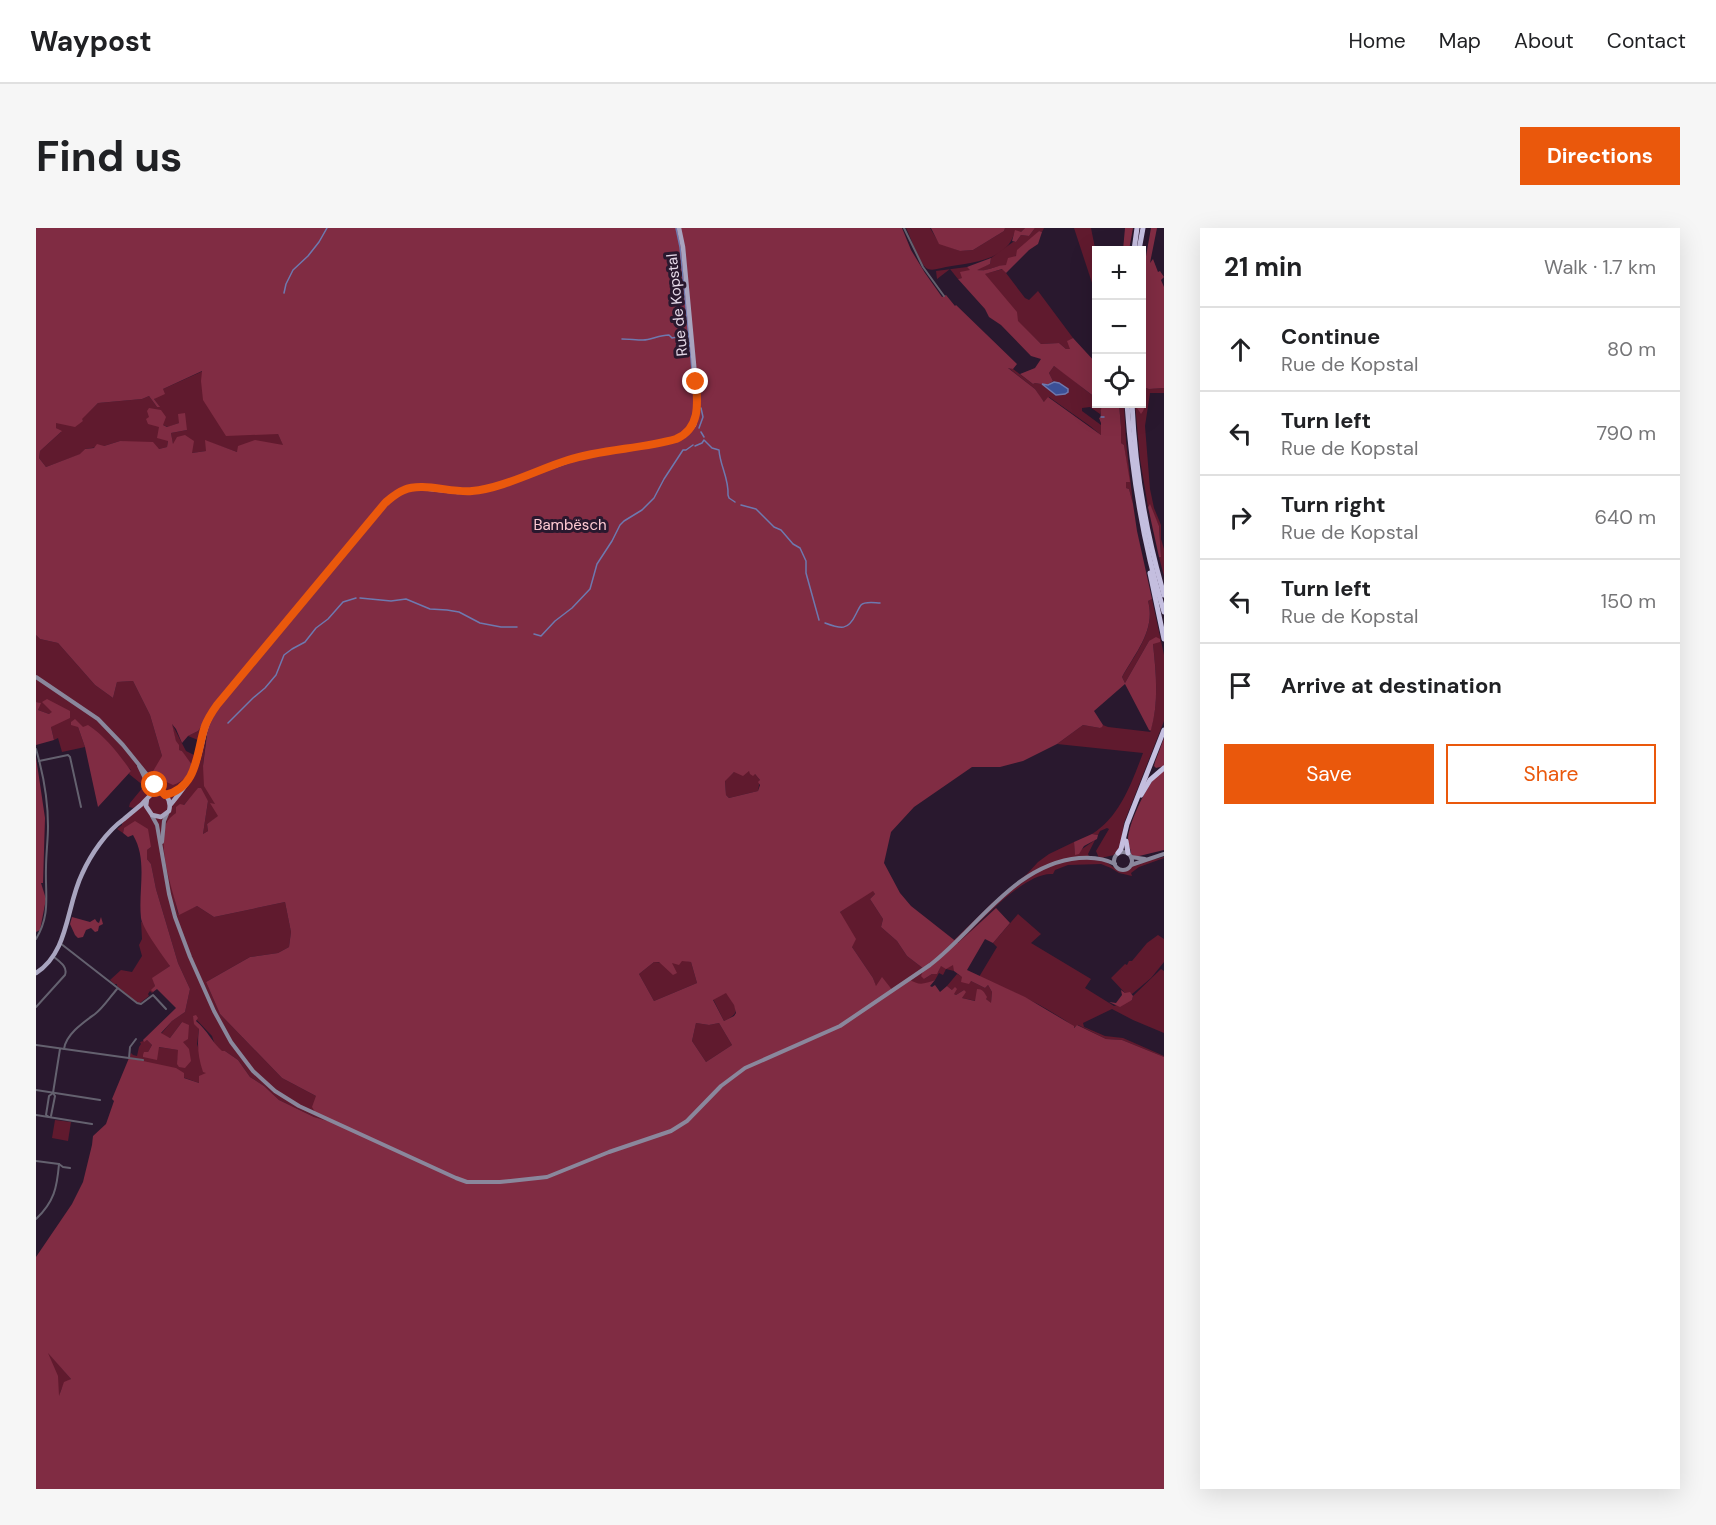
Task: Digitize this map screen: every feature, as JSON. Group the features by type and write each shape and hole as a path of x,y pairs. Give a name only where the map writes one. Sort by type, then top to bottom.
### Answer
{"highway":[{"path":"1135,246 1137,228"},
{"path":"1140,246 1143,228"},
{"path":"1130,408 1133,467 1149,556 1164,612"},
{"path":"1130,408 1142,499 1164,595"},
{"path":"1149,556 1150,572 1164,639"},
{"path":"1117,854 1121,849 1126,824 1164,730"},
{"path":"1129,855 1125,845 1128,831 1143,792 1150,780 1164,768"}],"main road":[{"name":"Rue de Kopstal","path":"171,804 195,767 206,725 217,705 394,495 412,487 458,492 490,488 568,460 676,439 690,430 697,413 698,397 683,247 679,228"},
{"path":"36,677 98,719 164,794 171,804 164,821 161,849"},
{"path":"138,763 149,787 146,813 157,825 175,917 190,957 238,1053 253,1071 275,1091 315,1114 456,1178 478,1182 547,1178 609,1152 671,1131 687,1121 721,1086 745,1068 840,1026 930,965 1004,896 1029,876 1048,865 1081,858 1100,859 1124,869 1164,854"},
{"path":"36,973 54,956 72,900 92,855 114,828 149,797 156,793 174,792 186,784"},
{"path":"130,814 146,813 161,817 167,814"},
{"path":"1100,859 1123,852 1146,859"},
{"path":"1115,864 1117,854"},
{"path":"1129,855 1130,865"}],"street":[{"path":"904,228 923,267 944,296"},
{"path":"36,749 48,827 47,908 36,939"},
{"path":"39,761 68,754 81,807"},
{"path":"60,943 138,1004 144,1003 153,995 166,1009"},
{"path":"36,1007 65,975 66,968 54,956"},
{"path":"64,1049 66,1041 117,989"},
{"path":"129,1058 130,1047 136,1039"},
{"path":"36,1045 143,1060"},
{"path":"49,1117 52,1116 60,1048"},
{"path":"36,1090 100,1100"},
{"path":"49,1117 46,1115 49,1096 53,1093"},
{"path":"36,1115 92,1124"},
{"path":"36,1161 70,1168"},
{"path":"36,1219 46,1210 53,1198 59,1164"}],"shaded area":[{"path":"906,228 930,228 939,243 960,251 973,250 1004,231 1005,228 1025,228 1014,234 1010,243 995,255 976,262 932,270 921,262"},
{"path":"1035,228 1044,228 1007,265 974,270 990,264 991,258 1016,242 1021,235 1029,236"},
{"path":"1074,228 1091,228 1095,246 1092,246 1092,283"},
{"path":"967,267 971,270 958,279 950,269"},
{"path":"950,269 937,279 936,271"},
{"path":"1003,269 1025,298 1029,300 1038,291 1073,338 1068,341 1071,349 1066,349 1059,343 1041,344 1017,321 984,274"},
{"path":"1006,366 1033,384 1042,384 1045,387 1054,382 1047,385 1053,381 1049,373 1054,366 1060,370 1092,395 1092,408 1102,408 1100,414 1090,407 1082,408 1082,411 1101,425 1102,436 1049,397 1045,403 1035,389"},
{"path":"203,371 278,434 284,446 237,452 206,441 206,451 192,453 173,445 171,433 187,430 179,423 159,427 168,441 167,447 159,449 120,441 85,449 81,454 46,467 39,458 40,451 61,432 56,428 55,423 83,421 81,419 98,403 142,399 149,396 157,407 159,406 154,399 163,389"},
{"path":"1146,388 1164,388 1164,393 1150,393 1145,426 1150,489 1161,525 1164,576 1159,557 1161,556 1159,526 1149,505 1148,507 1140,459 1135,408 1146,408"},
{"path":"1119,408 1124,408 1133,504 1129,489 1126,488 1126,482 1129,481 1124,445 1121,443"},
{"path":"1152,599 1164,655 1164,721 1124,823 1120,849 1114,855 1101,858 1120,871 1124,871 1142,862 1164,858 1139,867 1131,873 1132,876 1119,873 1101,864 1068,865 1055,870 1053,874 1042,875 1029,881 1003,900 959,943 954,940 992,903 1049,854 1074,842 1075,854 1095,840 1088,854 1090,858 1099,858 1096,851 1109,829 1100,831 1098,835 1092,834 1102,827 1118,809 1143,753 1057,744 1083,725 1100,728 1103,725 1151,732 1149,730 1154,718 1156,697 1153,644 1149,641 1125,683 1122,677 1147,631 1150,611 1148,601"},
{"path":"36,635 40,639 58,643 95,685 113,698 117,682 133,681 150,715 162,756 186,759 182,751 178,750 171,722 186,751 194,755 198,740 188,736 198,731 217,705 206,737 203,766 219,816 207,824 208,831 203,834 208,801 197,791 176,813 166,860 178,914 197,906 214,917 285,902 291,932 289,947 278,953 250,957 206,982 220,1014 282,1078 316,1096 335,1124 314,1117 279,1100 250,1077 238,1060 225,1051 222,1052 215,1045 212,1036 193,1016 199,1029 197,1044 207,1074 199,1083 129,1058 131,1053 137,1056 140,1042 147,1040 152,1045 143,1055 158,1047 179,1050 177,1064 182,1042 182,1022 170,1038 161,1034 172,1021 185,1012 190,989 178,963 151,864 147,859 147,850 151,847 124,828 123,833 117,829 122,825 122,820 138,805 133,808 129,807 144,786 129,774 131,770 83,727 78,727 85,747 62,752 58,738 54,740 51,727 52,713 38,710 40,703 36,702"},
{"path":"749,771 760,780 758,791 729,798 726,795 725,780 734,772"},
{"path":"873,890 875,894 870,899 883,919 881,927 897,941 907,956 924,969 924,979 938,972 941,965 954,965 954,971 946,969 943,975 939,973 935,980 923,985 916,984 893,991 876,987 873,978 852,947 840,912"},
{"path":"1018,914 1041,934 1031,943 1091,979 1085,988 1114,1006 1132,1000 1133,996 1161,969 1164,971 1164,1033 1112,1009 1083,1023 1084,1027 1105,1036 1123,1038 1164,1057 1122,1040 1106,1039 1078,1025 1073,1028 1062,1018 1039,1005 979,977 997,947 993,943"},
{"path":"141,921 170,966 153,978 155,986 153,992 150,991 149,996 137,1003 110,980 121,970 132,972 142,956 139,945 142,939"},
{"path":"1158,935 1164,939 1164,962 1151,978 1132,994 1125,993 1111,978"},
{"path":"682,960 691,962 697,983 654,1001 639,974 654,962 671,963"},
{"path":"957,974 985,988 988,985 992,992 991,1004 986,999 976,1001 962,998 964,990 954,994 947,986"},
{"path":"727,992 736,1009 734,1015 724,1021 713,999"},
{"path":"696,1023 709,1025 719,1023 732,1045 706,1062 692,1041"},
{"path":"55,1120 71,1122 68,1141 52,1138"},
{"path":"47,1351 71,1379 62,1387 59,1399"}],"green space":[{"name":"Bambësch","path":"36,228 902,228 911,250 942,297 946,295 1017,364 1013,369 1008,368 1035,389 1044,402 1048,397 1101,435 1099,418 1102,408 1119,408 1121,443 1124,445 1130,482 1126,482 1126,488 1129,489 1133,504 1152,599 1148,601 1150,612 1147,631 1122,677 1125,683 1149,641 1156,637 1160,639 1160,642 1153,644 1156,698 1151,730 1125,684 1094,711 1102,727 1083,725 1057,744 1023,761 1000,767 972,767 914,807 891,832 884,863 900,893 911,906 958,943 996,908 1010,923 993,943 985,939 967,970 1025,997 1074,1028 1077,1025 1106,1039 1122,1040 1164,1057 1164,1489 36,1489 36,1257 72,1204 83,1182 93,1136 106,1124 114,1101 112,1099 129,1058 176,1068 184,1073 184,1078 199,1083 199,1076 206,1073 203,1072 199,1056 199,1029 194,1024 193,1016 196,1015 198,1018 196,1021 219,1048 238,1060 250,1077 279,1100 314,1117 331,1122 315,1112 312,1107 316,1096 282,1078 220,1014 206,982 250,957 278,953 289,947 291,932 285,902 214,917 197,906 179,915 167,869 164,834 167,822 176,813 176,807 180,804 184,805 198,788 201,788 208,801 203,834 208,831 207,824 218,816 210,803 215,804 204,786 203,766 208,726 215,708 198,731 188,736 182,743 172,724 179,750 192,765 185,778 173,785 152,773 162,756 150,715 133,681 117,682 113,698 95,685 58,643 40,639 36,635","holes":["202,371 203,400 226,436 278,434 283,445 255,440 238,446 237,452 205,440 206,451 192,453 194,441 185,435 177,437 173,444 171,433 187,430 185,413 178,414 179,423 167,427 163,425 166,417 161,410 149,408 147,411 149,417 146,419 148,424 159,427 157,438 168,441 167,447 159,449 153,442 120,441 104,446 97,444 94,448 85,449 80,454 46,467 39,458 40,451 62,431 56,428 56,423 75,427 98,403 142,399 149,396 157,407 160,407 154,399 165,394 163,389","749,771 753,776 755,774 760,780 758,791 729,798 726,795 725,781 734,772 743,776","873,891 875,894 870,899 883,919 881,927 897,941 907,956 924,969 921,976 924,979 937,974 941,966 946,969 953,965 954,971 962,977 961,982 969,984 971,981 985,988 988,985 992,992 991,1003 979,989 977,989 975,1001 962,998 966,992 964,990 954,994 957,989 955,987 952,990 947,986 940,992 935,985 930,986 935,980 922,984 909,979 893,991 882,977 876,986 852,947 856,939 840,912","682,961 691,962 697,983 654,1001 639,974 654,962 659,962 673,975 677,973 672,963 679,965","726,993 736,1013 724,1021 713,1000","696,1023 709,1025 719,1023 732,1045 706,1062 692,1041","48,1353 71,1379 64,1382 59,1396 58,1376"]},
{"path":"931,228 1005,228 1004,231 973,250 960,251 939,244"},
{"path":"1025,228 1035,228 1029,236 1021,235 1016,242 1012,241 1015,230 1021,232"},
{"path":"1125,228 1133,228 1130,246 1123,246"},
{"path":"1151,228 1157,228 1150,263 1153,259 1158,272 1160,271 1164,277 1161,280 1164,287 1164,388 1146,388 1146,256"},
{"path":"1039,231 1042,232 1038,244 1006,273 1002,269 985,274 1017,312 1018,321 1041,344 1059,343 1066,349 1070,349 1067,341 1073,338 1092,359 1092,395 1054,366 1049,373 1053,381 1047,385 1033,384 1020,374 1035,368 1041,359 1031,356 1001,325 989,317 985,309 958,279 962,278 960,272 970,270 967,267 991,258 990,264 977,270 1006,265 1008,258 1016,256 1017,250"},
{"path":"1150,504 1159,526 1161,557 1159,557 1148,507"},
{"path":"47,699 70,711 70,718 51,727 54,740 36,745 36,702 41,703 38,710 49,714 52,712 42,702"},
{"path":"75,719 83,727 88,725 100,735 131,771 98,807 85,747 78,727 71,725"},
{"path":"1164,738 1164,766 1156,768 1155,762"},
{"path":"36,757 45,818 43,883 41,883 46,899 40,930 36,932"},
{"path":"1164,770 1164,850 1135,857 1131,854 1128,842 1131,826 1149,785"},
{"path":"135,821 148,829 151,847 147,850 147,859 151,864 178,963 190,989 185,1012 161,1033 170,1038 182,1022 189,1025 188,1039 183,1042 189,1049 191,1061 185,1068 177,1064 178,1050 159,1047 157,1060 143,1057 144,1052 148,1052 152,1045 147,1040 144,1042 143,1040 176,1008 157,989 153,992 151,990 155,986 152,978 170,966 142,923 140,907 142,875 138,845 133,835 128,837 123,833 124,828"},
{"path":"1092,834 1098,835 1097,839 1084,846 1079,854 1075,855 1074,842"},
{"path":"72,917 90,922 95,919 99,923 101,917 103,924 99,926 98,931 95,932 91,928 86,930 83,937 78,938 70,924"},
{"path":"1121,990 1125,993 1130,992 1133,996 1132,1000 1120,1007 1109,1002 1116,1003 1122,995"}],"water":[{"path":"1054,382 1068,389 1068,392 1056,395 1042,384 1048,385"}],"waterway":[{"path":"284,293 293,270 308,256 327,228"},
{"path":"676,228 680,247 695,400"},
{"path":"622,339 643,340 665,335 672,338 687,335"},
{"path":"699,428 703,417 701,408"},
{"path":"701,432 704,437"},
{"path":"695,446 704,440 712,448 719,450 728,495 735,502"},
{"path":"534,634 541,636 590,589 597,564 620,525 642,510 654,498 683,450 693,445"},
{"path":"741,505 756,509 800,548 806,561 806,573 819,620"},
{"path":"228,723 276,675 284,655 305,642 343,602 356,598"},
{"path":"360,598 391,601 406,599 430,609 459,612 480,623 517,627"},
{"path":"825,623 835,627 847,626 863,604 880,603"}],"route":[{"path":"155,785 165,795 186,784 200,753 206,725 217,705 394,495 412,487 458,492 490,488 568,460 668,442 682,437 696,420 698,397 696,382"}]}
